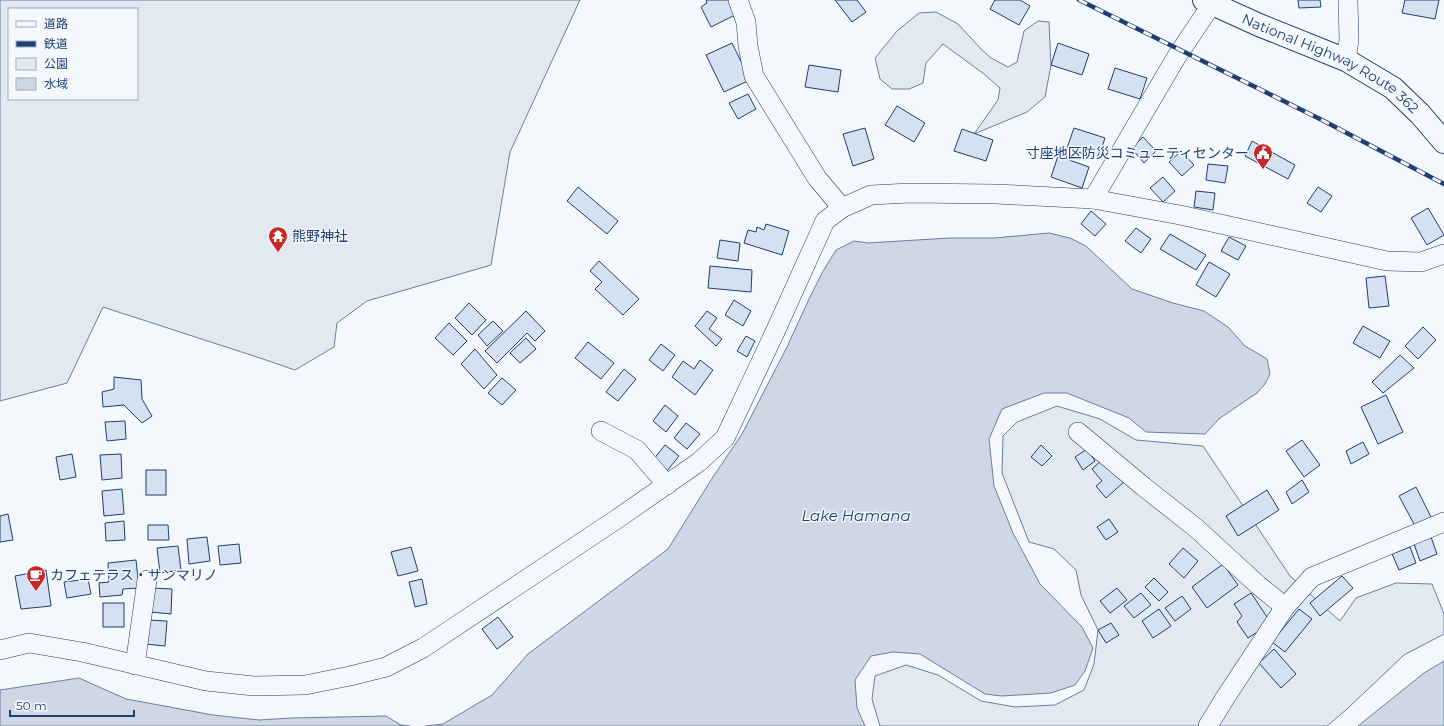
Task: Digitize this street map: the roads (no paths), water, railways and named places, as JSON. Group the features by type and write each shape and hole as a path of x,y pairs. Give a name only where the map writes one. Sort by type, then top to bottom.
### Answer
{"highway":[{"name":"National Highway Route 362","path":"1208,2 1346,60 1393,88 1420,114 1444,142"}],"street":[{"path":"738,0 746,22 748,46 754,76 817,178 842,208"},
{"path":"1346,60 1349,40 1348,0"},
{"path":"1092,199 1208,2"},
{"path":"0,650 29,643 82,652 206,681 254,686 305,685 350,676 386,667 423,648 667,485 699,462 725,438 772,339 825,221 842,208 871,195 910,193 996,194 1092,199 1187,217 1387,261 1421,262 1444,254"},
{"path":"601,431 637,450 667,485"},
{"path":"1078,432 1196,528 1258,585 1285,607"},
{"path":"1208,726 1285,607 1312,578 1444,522"},
{"path":"135,665 147,580"}],"water":[{"name":"Lake Hamana","path":"1049,233 1070,238 1086,246 1132,289 1173,303 1204,311 1228,327 1245,346 1267,359 1270,374 1265,384 1257,393 1220,418 1205,434 1146,432 1129,418 1067,393 1044,393 1002,409 989,439 994,486 1013,533 1040,584 1082,627 1093,648 1085,671 1075,685 1051,693 1002,696 985,694 920,654 893,652 871,656 855,680 857,708 865,726 426,726 443,724 492,695 528,654 668,549 742,434 787,347 822,273 836,250 854,241 868,243 949,238 995,238"},
{"path":"1444,661 1444,726 1358,726 1424,673"},
{"path":"79,678 126,699 213,715 259,720 386,716 401,725 410,726 0,726 0,690"}],"railway":[{"path":"1079,0 1322,120 1444,184"}],"place":[{"name":"寸座地区防災コミュニティセンター","path":"1263,170"},
{"name":"熊野神社","path":"278,253"},
{"name":"カフェテラス・サンマリノ","path":"36,592"}]}
